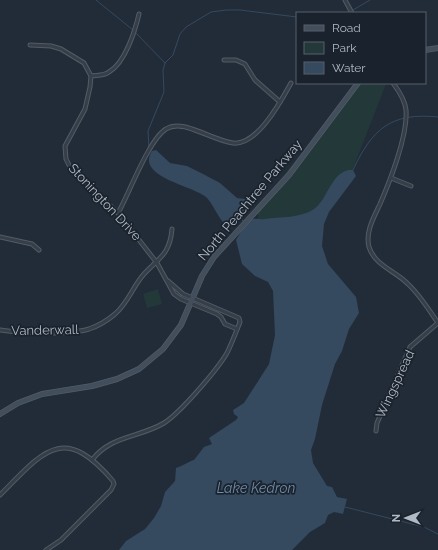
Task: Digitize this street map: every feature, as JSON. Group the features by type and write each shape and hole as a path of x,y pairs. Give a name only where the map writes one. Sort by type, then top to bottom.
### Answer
{"street":[{"path":"345,0 351,12"},
{"path":"30,45 51,46 61,49 84,63 91,76 110,72 118,62 134,34 139,14"},
{"path":"426,50 438,48"},
{"path":"224,60 236,60 245,64 255,80 280,102"},
{"name":"Stonington Drive","path":"91,76 85,109 66,141 65,155 70,167 118,213 157,263 174,294 219,316 225,324 237,329 240,322 239,318 179,292 167,280"},
{"path":"118,213 149,152 164,130 180,126 230,143 241,143 258,132 280,102 291,82"},
{"name":"North Peachtree Parkway","path":"0,414 18,403 42,394 103,384 134,371 148,362 169,342 181,325 202,276 214,257 289,175 357,84"},
{"path":"395,84 403,98 406,117 391,178 371,224 368,238 369,248 380,264 408,284 438,323"},
{"path":"391,178 412,186"},
{"name":"Vanderwall","path":"0,330 65,332 80,331 98,326 115,314 144,274 157,263 168,250 172,229"},
{"path":"0,237 32,244 39,250"},
{"path":"219,316 222,311"},
{"name":"Wingspread","path":"376,432 377,423 410,347 438,323"},
{"path":"92,460 104,446 163,423 175,414 222,360 237,329"},
{"path":"0,495 38,457 46,452 58,448 68,448 80,452 92,460 113,481 113,487 61,540 46,550"}],"green space":[{"path":"357,84 386,84 350,176 325,217 259,225 257,208"},
{"path":"158,289 162,304 147,308 143,294"}],"water":[{"path":"156,150 170,163 187,166 220,183 237,198 245,199 249,203 248,209 231,226 227,225 206,197 200,193 168,180 152,168 149,160 152,151"},
{"name":"Lake Kedron","path":"348,170 353,170 356,176 329,212 324,224 322,246 328,264 356,297 359,313 349,329 342,351 335,364 322,405 315,439 311,450 313,463 327,486 332,487 337,497 347,499 343,514 334,512 328,515 325,523 310,532 292,550 119,550 126,541 145,529 154,518 161,506 165,492 175,481 176,468 194,460 204,447 212,444 209,438 236,420 238,417 234,414 233,410 244,403 269,364 275,335 273,291 268,282 255,276 242,264 236,240 246,224 252,219 297,216 314,209 319,205 337,177"}],"waterway":[{"path":"96,0 133,30"},
{"path":"350,12 370,0"},
{"path":"149,148 148,131 164,92 163,70 165,63 173,55 180,34 186,27 211,12 226,10 240,10 296,17"},
{"path":"135,32 165,63"},
{"path":"353,170 368,144 385,126 408,117 438,117"},
{"path":"240,217 243,221"},
{"path":"345,507 424,527 438,534"}]}
